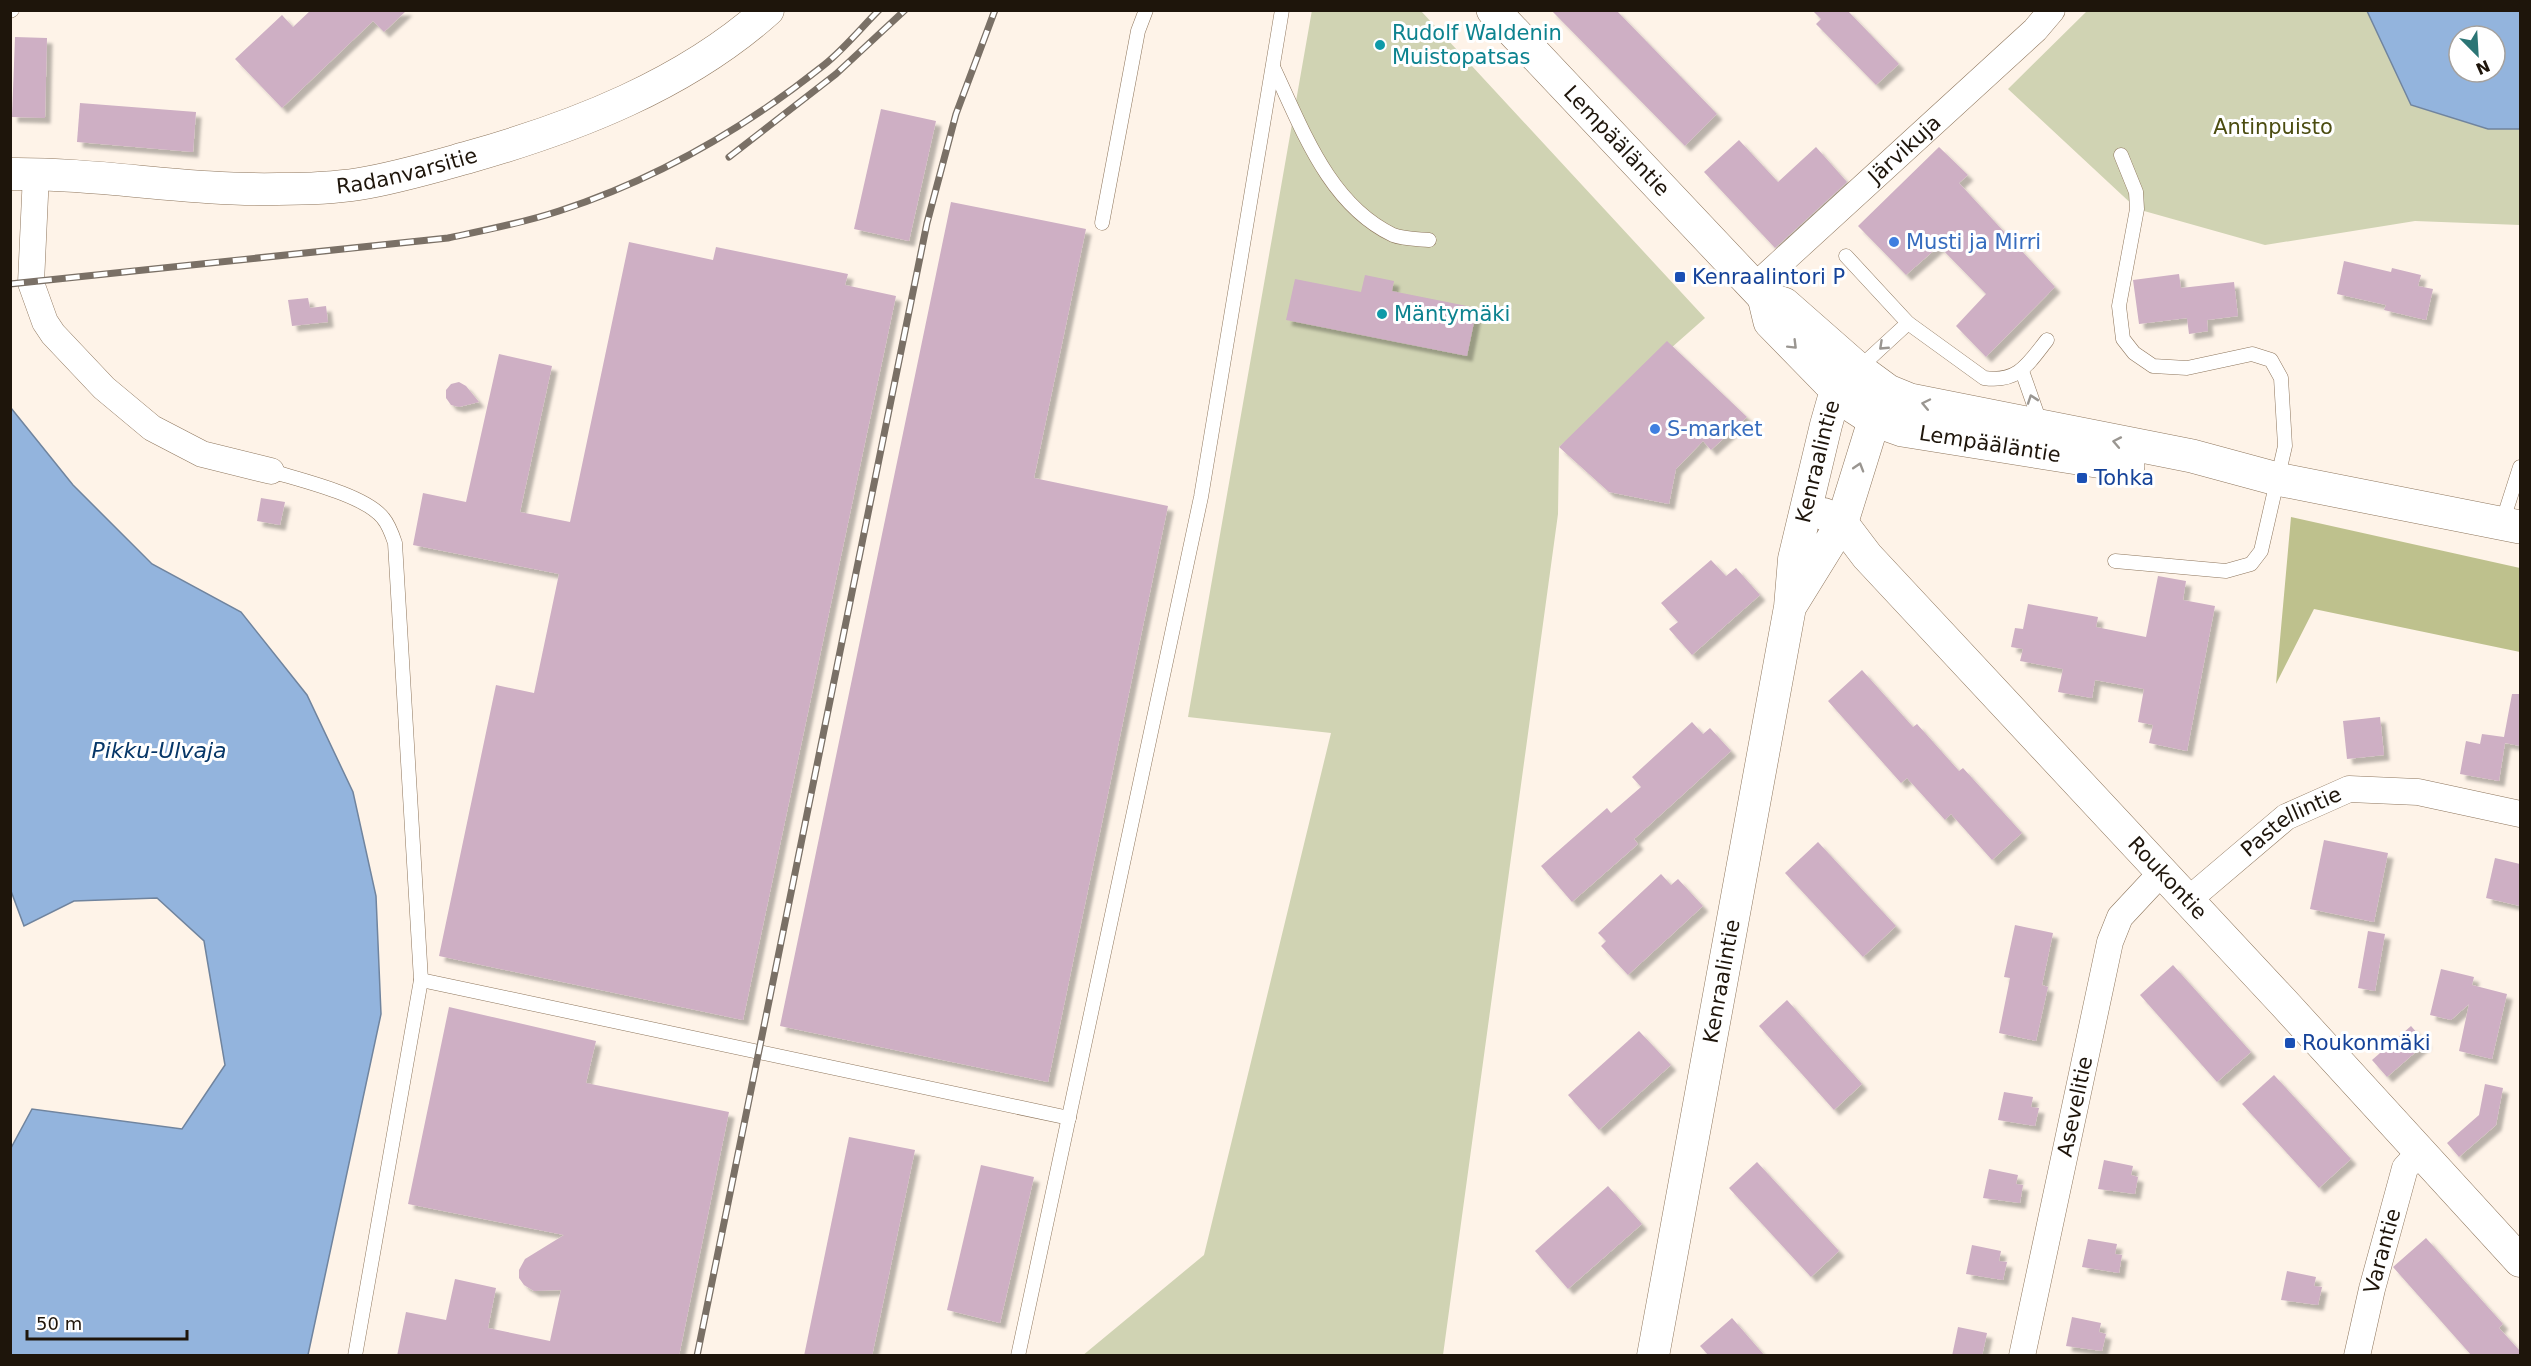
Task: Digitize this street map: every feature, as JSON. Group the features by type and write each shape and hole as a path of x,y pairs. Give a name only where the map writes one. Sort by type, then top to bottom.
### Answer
{"main road":[{"name":"Lempääläntie","path":"1493,10 1759,292 1770,322 1847,380 1888,391 1910,400 2192,456 2277,479 2511,525"},
{"name":"Lempääläntie","path":"1847,380 1857,409 1874,420 1902,430 2188,475 2277,479"}],"street":[{"name":"Radanvarsitie","path":"23,174 202,188 278,189 358,184 428,169 553,130 630,100 704,59 768,10"},
{"name":"Järvikuja","path":"1759,292 2035,30 2052,10"},
{"path":"23,174 31,282 45,321 53,334 104,388 152,428 202,454 271,471"},
{"name":"Kenraalintie","path":"1653,1356 1790,606 1794,559 1807,506 1847,380"},
{"name":"Kenraalintie","path":"1790,606 1842,523 1874,420"},
{"name":"Roukontie","path":"1807,506 1842,523 1867,556 2520,1261"},
{"name":"Pastellintie","path":"2187,901 2286,817 2349,789 2418,792 2520,814"},
{"name":"Asevelitie","path":"2022,1356 2110,942 2120,917 2161,873"},
{"name":"Varantie","path":"2357,1356 2372,1289 2406,1168 2420,1152"}],"lane":[{"path":"1102,223 1138,31 1146,10"},
{"path":"1018,1356 1202,497 1282,10"},
{"path":"1273,67 1321,167 1363,217 1395,236 1429,240"},
{"path":"2115,561 2226,571 2251,564 2261,551 2285,446 2281,378 2271,360 2252,354 2187,368 2153,366 2134,353 2123,339 2119,306 2137,209 2136,192 2121,155"},
{"path":"1846,256 1908,323 1984,378 2000,380 2022,371 2047,340"},
{"path":"1847,380 1908,323"},
{"path":"2022,371 2042,427"},
{"path":"2511,525 2520,467"},
{"path":"271,471 331,490 370,506 382,517 395,543 421,980 355,1356"},
{"path":"421,980 1069,1118"}],"green space":[{"path":"1312,10 1421,11 1705,318 1559,447 1558,514 1443,1355 1082,1356 1204,1255 1331,733 1188,717"},
{"name":"Antinpuisto","path":"2087,11 2367,11 2411,105 2488,129 2520,129 2520,225 2415,221 2265,245 2137,209 2008,89"},
{"path":"2291,517 2520,568 2520,652 2314,609 2276,684"}],"water":[{"path":"2367,11 2520,11 2520,129 2488,129 2411,105"},
{"name":"Pikku-Ulvaja","path":"11,408 73,485 152,564 241,612 307,695 353,792 376,896 381,1014 308,1355 11,1355 11,1148 32,1109 182,1129 225,1065 204,941 157,898 74,901 24,926 11,891"}],"building":[{"path":"311,10 407,10 384,32 373,21 282,108 235,59 282,15 293,27"},
{"path":"1551,10 1616,10 1717,114 1685,146"},
{"path":"1812,10 1847,10 1899,64 1876,85 1816,24 1821,19"},
{"path":"15,37 47,38 45,118 12,117"},
{"path":"80,103 196,112 193,152 77,142"},
{"path":"881,109 936,121 909,241 854,229"},
{"path":"1739,140 1778,182 1816,147 1847,182 1775,248 1704,172"},
{"path":"1939,147 1968,175 1959,183 2055,287 1986,357 1956,326 1986,294 1939,246 1906,275 1858,226"},
{"path":"951,202 1086,229 1034,478 1168,506 1048,1082 780,1026"},
{"path":"629,242 713,260 716,247 848,274 845,285 896,296 743,1020 439,956 496,685 534,693 559,574 413,545 423,493 466,502 499,354 552,366 520,512 570,522"},
{"path":"2344,261 2391,272 2392,268 2421,275 2418,286 2433,289 2426,320 2384,310 2386,305 2337,294"},
{"path":"2179,274 2181,288 2234,282 2238,316 2207,320 2208,331 2189,334 2187,318 2139,324 2133,280"},
{"name":"Mäntymäki","path":"1365,275 1394,281 1392,291 1477,308 1467,356 1286,320 1295,279 1361,292"},
{"path":"308,298 310,308 326,306 328,322 292,326 288,300"},
{"name":"S-market","path":"1667,341 1747,417 1711,450 1703,441 1676,469 1669,504 1609,492 1559,447"},
{"path":"459,382 466,386 479,402 459,407 451,405 446,398 446,390 451,384"},
{"path":"261,498 285,502 280,525 257,521"},
{"path":"1711,560 1726,576 1736,568 1760,595 1692,655 1669,629 1678,622 1661,603"},
{"path":"2158,576 2186,581 2183,600 2215,606 2187,751 2149,743 2153,725 2138,722 2144,689 2095,680 2092,698 2058,692 2063,669 2020,661 2023,649 2011,647 2015,628 2023,629 2028,604 2098,617 2096,627 2146,637"},
{"path":"1862,670 1913,727 1917,724 1959,771 1963,768 2022,833 1992,860 1951,814 1945,820 1907,778 1901,783 1828,701"},
{"path":"2512,694 2520,694 2520,746 2505,743 2499,781 2460,774 2466,741 2480,744 2482,734 2504,737"},
{"path":"2380,717 2384,755 2347,759 2343,721"},
{"path":"1692,722 1703,734 1710,728 1731,751 1634,839 1638,844 1572,902 1541,866 1607,808 1611,813 1641,787 1632,777"},
{"path":"2324,840 2388,853 2374,922 2310,909"},
{"path":"1818,842 1896,926 1863,957 1785,873"},
{"path":"2495,858 2520,864 2520,906 2486,898"},
{"path":"1661,874 1671,885 1678,879 1703,906 1628,975 1601,946 1606,941 1598,933"},
{"path":"2015,925 2053,933 2042,985 2048,987 2036,1041 1999,1033 2010,978 2004,977"},
{"path":"2368,931 2385,934 2375,991 2358,988"},
{"path":"2173,965 2251,1052 2217,1082 2140,995"},
{"path":"2441,969 2474,977 2472,985 2507,994 2492,1059 2459,1051 2469,1004 2451,1020 2430,1015"},
{"path":"1787,1000 1862,1084 1834,1110 1759,1026"},
{"path":"449,1007 596,1041 586,1083 729,1112 679,1356 397,1356 406,1312 446,1320 455,1279 496,1288 488,1328 550,1341 561,1290 534,1291 524,1285 519,1278 519,1270 525,1259 564,1235 408,1204"},
{"path":"2411,1026 2426,1043 2387,1077 2372,1060"},
{"path":"1639,1031 1671,1065 1599,1130 1568,1095"},
{"path":"2274,1075 2351,1159 2319,1188 2242,1104"},
{"path":"2485,1084 2503,1088 2496,1125 2459,1157 2447,1143 2479,1115"},
{"path":"2004,1092 2033,1097 2031,1107 2039,1108 2035,1126 1998,1120"},
{"path":"849,1137 915,1150 872,1356 804,1356"},
{"path":"2104,1160 2133,1166 2131,1175 2138,1177 2135,1194 2098,1189"},
{"path":"1757,1162 1839,1251 1811,1277 1729,1188"},
{"path":"981,1165 1034,1177 1000,1323 947,1310"},
{"path":"1989,1169 2018,1175 2016,1184 2023,1185 2020,1203 1983,1198"},
{"path":"1608,1186 1642,1224 1568,1289 1535,1251"},
{"path":"2426,1238 2503,1324 2499,1328 2520,1351 2520,1356 2472,1356 2393,1267"},
{"path":"2088,1239 2117,1244 2115,1254 2122,1255 2119,1273 2082,1267"},
{"path":"1972,1245 2001,1251 1999,1261 2007,1262 2003,1280 1966,1274"},
{"path":"2287,1271 2316,1277 2314,1286 2322,1287 2318,1305 2281,1300"},
{"path":"2072,1317 2101,1323 2099,1332 2106,1334 2102,1351 2066,1346"},
{"path":"1732,1318 1765,1356 1709,1356 1700,1346"},
{"path":"1958,1327 1987,1333 1982,1356 1952,1356"}],"railway":[{"path":"10,284 448,238 545,215 630,184 731,131 824,65 879,10"},
{"path":"729,157 836,74 905,10"},
{"path":"697,1356 927,223 956,114 995,10"}],"place":[{"name":"Rudolf Waldenin Muistopatsas","path":"1380,45"},
{"name":"Musti ja Mirri","path":"1894,242"},
{"name":"Kenraalintori P","path":"1680,277"},
{"name":"Mäntymäki","path":"1382,314"},
{"name":"S-market","path":"1655,429"},
{"name":"Tohka","path":"2082,478"},
{"name":"Roukonmäki","path":"2290,1043"}]}
